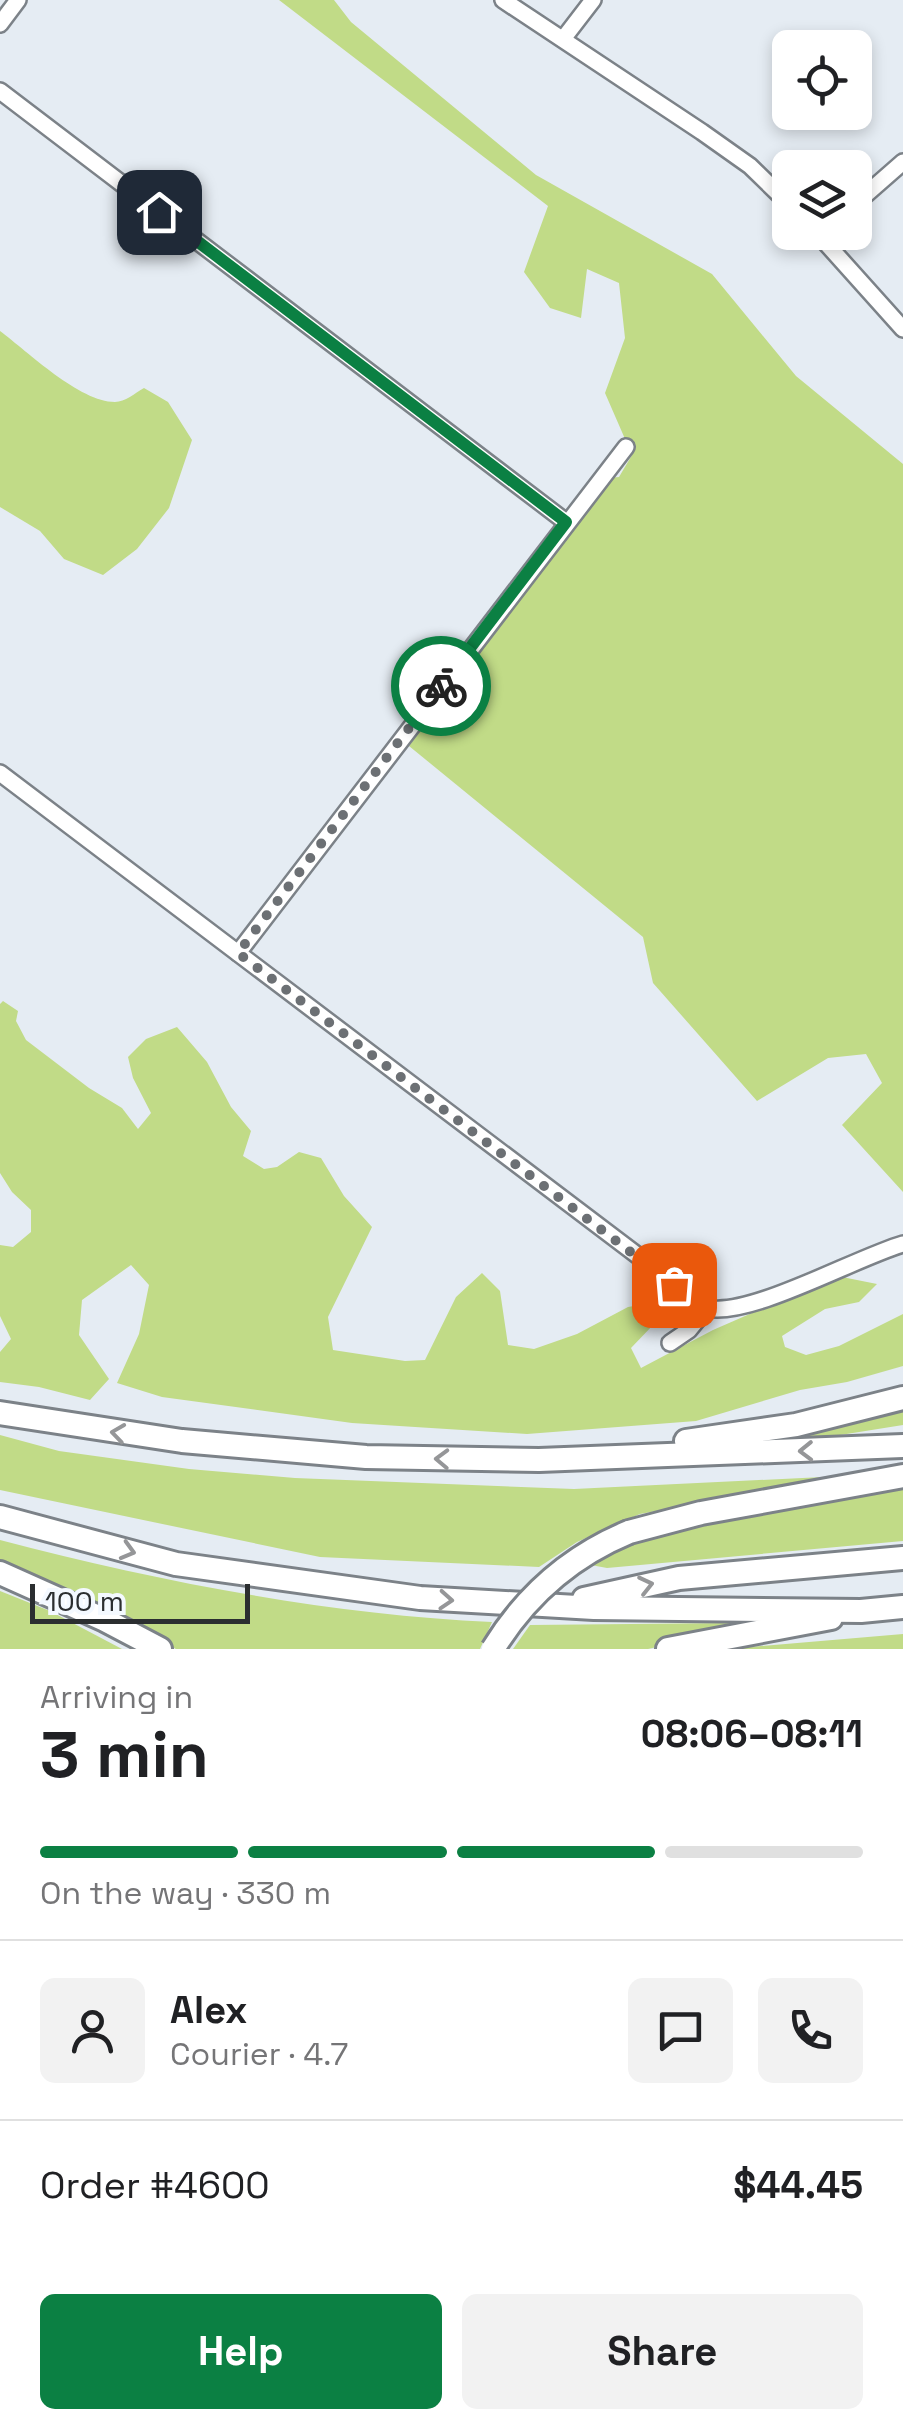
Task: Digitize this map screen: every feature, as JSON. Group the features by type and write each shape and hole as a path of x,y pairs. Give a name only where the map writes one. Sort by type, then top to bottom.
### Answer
{"highway":[{"path":"618,1458 690,1440 837,1416 903,1398"},
{"path":"0,1413 182,1441 332,1455 470,1460 618,1458 903,1446"},
{"path":"493,1649 513,1620 560,1570 630,1532 701,1513 903,1476"},
{"path":"0,1516 176,1564 420,1598 551,1606 861,1611 903,1607"},
{"path":"551,1606 679,1578 903,1558"},
{"path":"0,1573 160,1649"},
{"path":"668,1649 861,1611"}],"street":[{"path":"0,24 18,0"},
{"path":"504,0 734,155 772,188"},
{"path":"562,39 593,0"},
{"path":"0,91 566,522"},
{"path":"872,189 903,163"},
{"path":"834,250 903,329"},
{"path":"238,953 626,447"},
{"path":"0,773 707,1308 718,1311 748,1305 854,1260 903,1244"},
{"path":"670,1343 707,1308"}],"green space":[{"path":"279,0 334,0 351,22 536,175 712,274 796,376 903,464 903,1192 842,1125 882,1083 866,1054 828,1058 757,1101 653,983 643,937 409,746 608,478 619,477 632,455 605,393 625,338 619,283 587,269 581,318 550,308 524,272 548,206"},
{"path":"0,331 71,385 101,400 119,402 144,388 168,402 192,440 169,508 137,549 103,575 64,559 40,531 0,507"},
{"path":"3,1001 18,1011 16,1021 26,1040 122,1108 138,1129 151,1113 133,1078 128,1057 146,1039 177,1027 207,1062 231,1107 251,1131 243,1156 264,1169 277,1167 299,1152 321,1158 344,1196 372,1227 328,1317 333,1350 405,1361 425,1360 456,1297 482,1273 500,1291 508,1345 534,1349 577,1334 628,1307 663,1301 655,1323 631,1348 641,1368 713,1330 837,1276 877,1284 859,1302 825,1309 782,1336 785,1347 806,1355 839,1346 903,1314 903,1366 800,1390 696,1421 527,1434 352,1423 162,1397 117,1383 139,1334 149,1285 131,1265 82,1300 79,1335 109,1379 90,1400 0,1382 0,1352 11,1339 0,1316 0,1245 13,1247 31,1232 31,1210 12,1192 0,1173"},
{"path":"903,1401 903,1425 809,1440 795,1431"},
{"path":"0,1435 59,1451 189,1469 295,1478 574,1489 843,1476 640,1514 577,1542 539,1567 320,1557 0,1490"},
{"path":"903,1488 903,1541 607,1568 591,1565 662,1532 701,1521 783,1504"},
{"path":"0,1540 244,1594 369,1612 492,1622 480,1649 176,1649 136,1626 0,1565"},
{"path":"0,1591 50,1611 122,1649 0,1649"},
{"path":"731,1623 729,1631 648,1649 513,1649 530,1625"},
{"path":"903,1634 903,1649 729,1649 738,1648"}],"way so far":[{"path":"441,686 238,953 674,1285"}],"route":[{"path":"159,212 566,522 441,686"}]}
